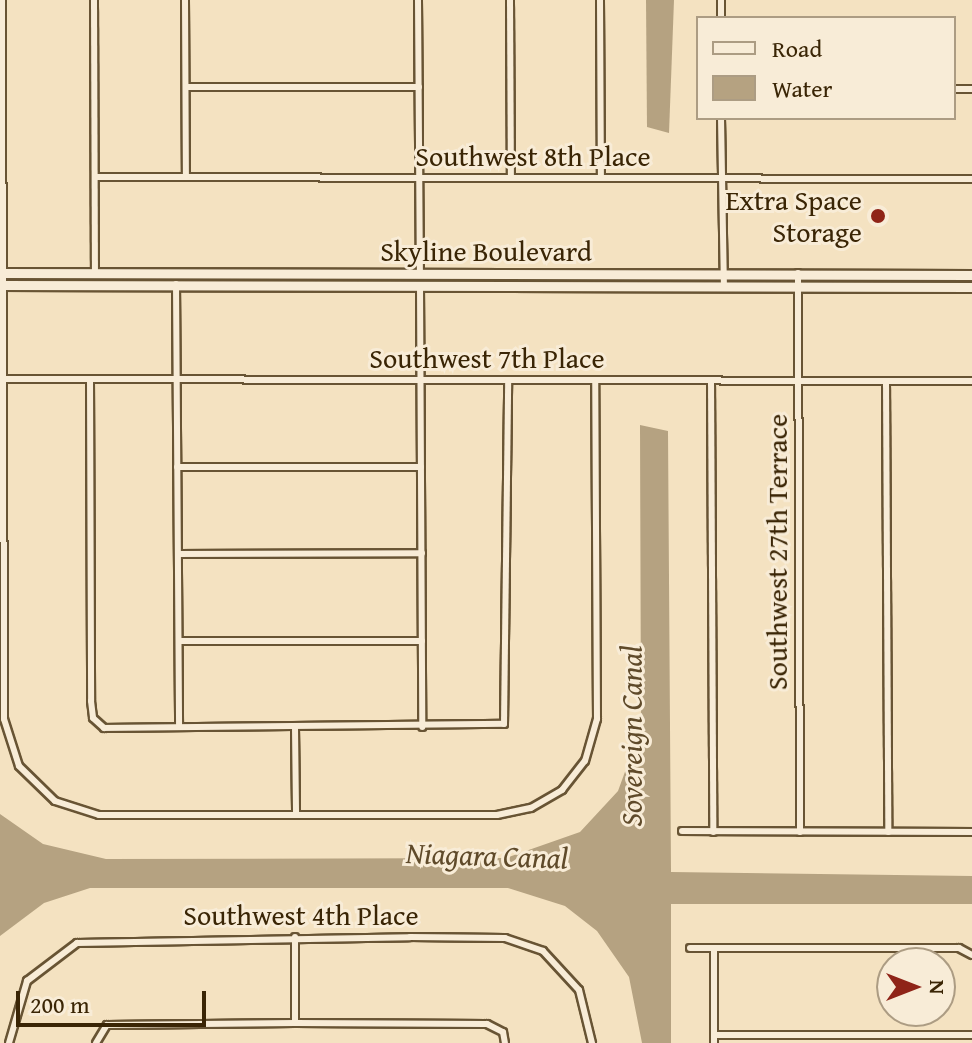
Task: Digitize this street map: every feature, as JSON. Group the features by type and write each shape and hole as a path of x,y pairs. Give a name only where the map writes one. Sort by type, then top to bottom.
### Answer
{"street":[{"path":"2,0 4,719 13,755 40,790 90,814 296,815 505,815 562,790 585,761 597,719 595,380"},
{"path":"94,0 95,285"},
{"path":"185,0 186,177"},
{"path":"418,0 422,727"},
{"path":"510,0 511,178"},
{"path":"600,0 601,178"},
{"path":"186,87 419,87"},
{"path":"721,120 724,286"},
{"name":"Southwest 8th Place","path":"95,177 972,179"},
{"name":"Skyline Boulevard","path":"2,273 972,275"},
{"path":"176,273 179,727"},
{"name":"Southwest 27th Terrace","path":"798,273 800,832"},
{"name":"Skyline Boulevard","path":"2,285 972,287"},
{"name":"Southwest 7th Place","path":"3,379 972,381"},
{"path":"90,379 97,724 295,728 504,724 508,380"},
{"path":"711,380 713,832"},
{"path":"886,381 888,832"},
{"path":"177,467 421,467"},
{"path":"178,554 422,553"},
{"path":"179,641 422,641"},
{"path":"295,728 296,815"},
{"path":"682,831 972,832"},
{"path":"295,937 295,1023"},
{"name":"Southwest 4th Place","path":"9,1043 14,1005 36,969 66,947 98,938 295,937 505,938 536,948 565,969 586,1005 592,1043"},
{"path":"690,948 959,948 972,955"},
{"path":"714,948 714,1039 972,1035"},
{"path":"96,1043 100,1029 295,1023 498,1027 505,1043"}],"water":[{"path":"646,0 674,0 669,133 647,127"},
{"path":"640,425 668,431 671,872 972,876 972,904 671,904 671,1043 642,1043 629,977 597,931 565,906 508,888 90,888 44,903 0,936 0,814 43,844 106,859 506,858 580,832 618,791 641,728"}],"place":[{"name":"Extra Space Storage","path":"878,216"}],"water label":[{"name":"Sovereign Canal","path":"631,736"},
{"name":"Niagara Canal","path":"487,855"}]}
